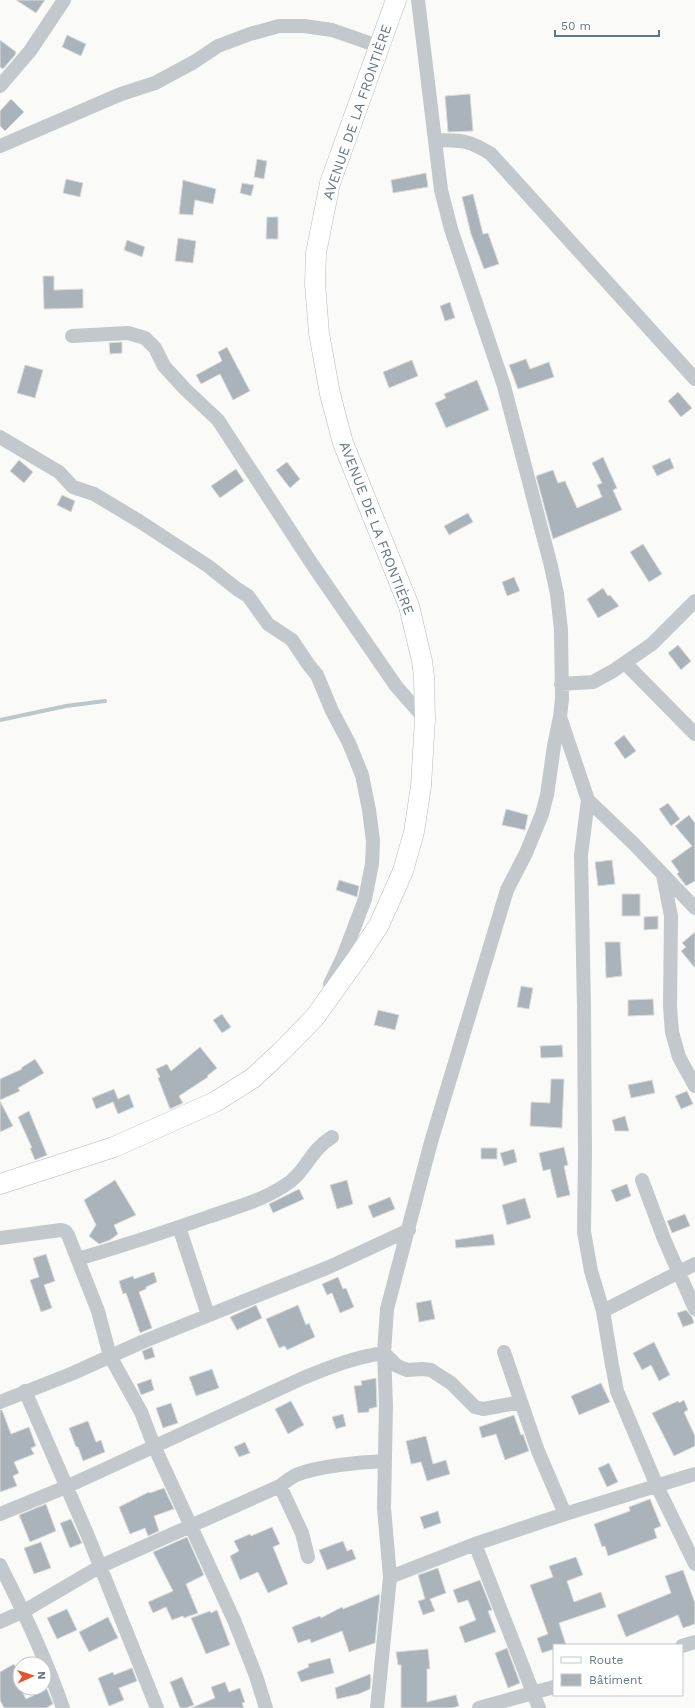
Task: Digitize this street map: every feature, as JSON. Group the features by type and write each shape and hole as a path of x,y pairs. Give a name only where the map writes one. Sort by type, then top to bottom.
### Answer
{"street":[{"path":"0,86 30,50 64,0"},
{"name":"AVENUE DE LA FRONTIÈRE","path":"0,1184 114,1147 215,1102 253,1078 315,1017 379,925 403,871 414,832 421,786 426,720 422,661 408,606 343,443 330,394 319,333 315,284 316,253 330,183 378,46 396,0"},
{"path":"377,1708 390,1577 384,1508 386,1405 384,1353 387,1309 431,1142 507,890 526,853 542,814 547,795 562,699 561,630 552,566 504,386 451,229 441,190 418,0"},
{"path":"0,146 121,94 155,83 194,62 218,46 250,34 280,26 304,26 332,30 378,46"},
{"path":"435,140 461,140 476,144 491,154 695,379"},
{"path":"72,336 128,333 145,338 154,348 164,366 185,389 218,420 312,564 396,686 426,720"},
{"path":"0,437 59,472 73,487 94,494 139,521 208,566 248,596 268,624 292,640 321,682 332,711 350,743 362,775 373,841 372,864 365,899 343,957 315,1017"},
{"path":"561,684 593,682 626,663 652,644 695,601"},
{"path":"626,663 695,734"},
{"path":"560,717 588,800 581,855 584,1007 584,1232 591,1271 603,1311 617,1391 657,1486 695,1564"},
{"path":"588,800 695,908"},
{"path":"663,875 671,916 670,1007 672,1032 679,1057 695,1086"},
{"path":"78,1259 251,1203 284,1186 299,1176 316,1149 332,1137"},
{"path":"642,1180 664,1239 695,1309"},
{"path":"179,1227 208,1316"},
{"path":"0,1238 61,1230 65,1231 68,1235 98,1311 110,1356 141,1412 154,1446 234,1620 256,1676 266,1708"},
{"path":"0,1402 329,1267 408,1230"},
{"path":"603,1311 695,1264"},
{"path":"504,1352 540,1456 565,1514"},
{"path":"384,1353 397,1366 407,1370 431,1370 451,1383 475,1407 483,1409 521,1402"},
{"path":"0,1514 66,1487 302,1378 341,1362 366,1355 384,1353"},
{"path":"26,1391 101,1566 157,1708"},
{"path":"0,1622 24,1611 101,1566 280,1486 295,1476 316,1470 363,1462 385,1461"},
{"path":"390,1577 475,1544 565,1514 695,1474"},
{"path":"280,1486 302,1533 308,1557"},
{"path":"475,1544 539,1708"},
{"path":"0,1565 24,1611 63,1708"},
{"path":"683,1646 695,1642"},
{"path":"479,1708 553,1687"}],"building":[{"path":"16,0 45,0 36,13"},
{"path":"67,35 86,44 81,56 62,47"},
{"path":"0,40 16,52 3,69 0,67"},
{"path":"470,94 473,131 448,132 445,96"},
{"path":"11,99 24,112 5,131 0,126 0,111"},
{"path":"257,159 267,161 264,179 254,177"},
{"path":"426,173 428,187 393,193 391,180"},
{"path":"66,179 83,183 80,197 63,193"},
{"path":"183,180 216,189 213,204 195,200 193,215 179,214"},
{"path":"242,183 254,185 251,196 240,193"},
{"path":"473,194 483,234 488,233 499,264 484,269 471,234 462,197"},
{"path":"267,217 278,217 278,239 266,239"},
{"path":"178,238 196,241 193,263 175,261"},
{"path":"127,240 145,247 142,257 124,250"},
{"path":"43,276 54,276 54,290 83,289 83,308 44,309"},
{"path":"450,302 455,318 445,321 440,306"},
{"path":"122,342 122,353 110,354 109,343"},
{"path":"227,347 250,391 233,400 220,374 201,384 196,375 222,361 218,352"},
{"path":"526,359 530,369 549,362 554,377 518,389 509,365"},
{"path":"412,360 418,376 389,388 383,372"},
{"path":"25,365 43,370 35,398 17,393"},
{"path":"477,380 489,410 446,428 435,403 446,398 444,394"},
{"path":"678,392 692,408 681,417 668,401"},
{"path":"603,457 617,488 613,490 622,510 553,539 536,476 553,470 558,483 565,481 577,508 602,497 597,485 602,483 592,463"},
{"path":"670,458 674,468 657,476 652,466"},
{"path":"19,460 33,472 24,483 10,471"},
{"path":"287,462 300,479 290,488 276,470"},
{"path":"236,469 244,481 220,498 211,486"},
{"path":"62,495 75,501 71,512 57,505"},
{"path":"468,513 473,522 449,535 444,526"},
{"path":"643,544 662,574 649,582 630,552"},
{"path":"514,577 520,591 507,596 502,582"},
{"path":"603,588 608,596 610,595 619,606 598,618 587,599"},
{"path":"678,645 691,661 681,670 668,653"},
{"path":"624,735 636,751 625,759 614,743"},
{"path":"668,803 680,819 671,826 659,809"},
{"path":"506,809 528,815 525,830 502,825"},
{"path":"689,815 695,823 695,881 686,886 677,874 679,872 671,861 692,846 675,826"},
{"path":"612,860 615,884 598,886 595,862"},
{"path":"339,880 359,886 357,897 336,890"},
{"path":"622,894 640,894 640,916 622,916"},
{"path":"658,916 658,929 644,930 644,917"},
{"path":"695,932 695,968 681,951 686,947 682,943"},
{"path":"605,942 620,942 622,976 606,978"},
{"path":"521,986 533,988 529,1009 517,1007"},
{"path":"653,999 654,1015 628,1016 628,1000"},
{"path":"378,1010 399,1015 395,1030 374,1025"},
{"path":"222,1014 231,1027 222,1033 213,1020"},
{"path":"562,1045 563,1057 541,1058 540,1046"},
{"path":"200,1047 217,1068 207,1076 208,1077 179,1096 183,1103 170,1109 156,1069 167,1064 171,1071"},
{"path":"35,1059 44,1073 18,1088 20,1091 0,1100 0,1079 22,1069 21,1068"},
{"path":"551,1079 564,1079 562,1128 530,1126 531,1102 550,1103"},
{"path":"652,1080 655,1093 631,1098 628,1085"},
{"path":"114,1089 118,1099 129,1094 134,1107 118,1114 113,1102 96,1109 92,1098"},
{"path":"687,1091 693,1104 681,1109 675,1096"},
{"path":"0,1101 13,1126 0,1132"},
{"path":"29,1111 47,1155 35,1160 30,1148 32,1148 18,1117"},
{"path":"625,1116 629,1131 615,1131 612,1120"},
{"path":"564,1147 568,1165 564,1166 570,1195 557,1198 550,1169 543,1171 539,1153"},
{"path":"481,1148 497,1148 497,1159 481,1159"},
{"path":"514,1149 517,1162 504,1166 500,1153"},
{"path":"115,1180 136,1215 114,1225 118,1234 110,1240 99,1244 89,1236 96,1225 84,1200"},
{"path":"347,1180 353,1204 337,1209 330,1185"},
{"path":"627,1184 631,1196 616,1202 611,1190"},
{"path":"299,1189 304,1199 273,1213 269,1204"},
{"path":"390,1197 395,1209 373,1218 368,1206"},
{"path":"525,1198 531,1218 507,1225 502,1205"},
{"path":"685,1214 690,1226 672,1233 667,1221"},
{"path":"493,1234 495,1245 456,1248 455,1240"},
{"path":"46,1254 55,1281 44,1285 52,1308 41,1312 30,1280 39,1277 33,1258"},
{"path":"154,1272 157,1282 139,1292 152,1328 140,1333 126,1293 123,1294 119,1281 133,1276 134,1279"},
{"path":"338,1277 343,1289 346,1288 354,1307 340,1313 332,1293 327,1295 322,1284"},
{"path":"431,1300 435,1319 419,1322 416,1303"},
{"path":"256,1305 262,1318 237,1330 230,1317"},
{"path":"298,1305 306,1325 309,1323 315,1337 287,1350 285,1346 279,1348 266,1319"},
{"path":"686,1310 692,1317 694,1323 683,1327 677,1313"},
{"path":"654,1342 670,1375 659,1381 651,1365 642,1370 633,1353"},
{"path":"152,1347 155,1357 145,1360 142,1351"},
{"path":"212,1369 219,1388 196,1396 189,1377"},
{"path":"376,1378 377,1407 369,1409 369,1412 358,1413 354,1386 362,1385 361,1381"},
{"path":"151,1379 154,1390 141,1395 137,1384"},
{"path":"601,1383 610,1402 579,1415 571,1396"},
{"path":"684,1400 688,1410 684,1412 695,1436 695,1446 674,1456 652,1413 678,1401 679,1403"},
{"path":"291,1401 304,1425 288,1434 275,1409"},
{"path":"171,1403 178,1423 163,1428 156,1408"},
{"path":"0,1410 2,1410 11,1434 29,1427 36,1446 31,1448 34,1454 14,1462 19,1473 13,1476 17,1486 0,1492"},
{"path":"343,1414 346,1426 336,1429 332,1417"},
{"path":"514,1415 521,1435 523,1434 529,1451 505,1460 496,1434 482,1438 479,1427"},
{"path":"88,1421 96,1442 101,1440 105,1452 83,1461 69,1428"},
{"path":"426,1436 433,1464 446,1460 450,1474 427,1481 421,1462 411,1464 406,1441"},
{"path":"245,1442 250,1453 239,1457 234,1447"},
{"path":"609,1463 618,1482 607,1487 598,1468"},
{"path":"164,1488 174,1509 154,1516 159,1531 148,1536 145,1528 130,1534 119,1507 149,1492 150,1493"},
{"path":"650,1499 661,1526 654,1529 657,1538 608,1556 605,1546 602,1547 594,1524 630,1511 629,1507"},
{"path":"46,1504 56,1531 30,1542 19,1515"},
{"path":"438,1511 441,1523 424,1529 420,1517"},
{"path":"71,1519 82,1543 70,1548 60,1523"},
{"path":"272,1527 280,1544 273,1547 288,1584 268,1593 258,1572 240,1580 230,1556 239,1551 234,1541"},
{"path":"187,1537 204,1575 186,1584 198,1613 172,1620 166,1607 153,1613 148,1602 173,1591 153,1552"},
{"path":"343,1541 347,1551 352,1549 356,1559 327,1570 319,1550"},
{"path":"41,1542 51,1568 34,1574 24,1548"},
{"path":"576,1557 583,1575 567,1581 574,1602 601,1592 606,1607 559,1623 566,1644 553,1644 553,1649 542,1653 537,1638 548,1634 530,1585 553,1577 549,1566"},
{"path":"438,1568 446,1593 430,1599 435,1611 423,1615 418,1601 425,1599 418,1575"},
{"path":"683,1570 695,1603 695,1624 683,1628 678,1615 626,1637 617,1615 671,1593 665,1576"},
{"path":"480,1580 492,1610 488,1611 496,1632 465,1643 459,1627 476,1620 468,1600 458,1603 453,1590"},
{"path":"380,1594 375,1643 349,1652 342,1631 311,1643 310,1639 298,1643 292,1627 320,1616 321,1618 342,1607 343,1609"},
{"path":"67,1609 77,1630 57,1639 47,1618"},
{"path":"217,1610 230,1645 206,1654 191,1618"},
{"path":"108,1617 118,1638 89,1652 79,1632"},
{"path":"507,1648 520,1683 508,1688 495,1653"},
{"path":"428,1649 430,1669 427,1669 427,1702 456,1695 459,1706 452,1708 401,1708 401,1665 398,1665 396,1652"},
{"path":"330,1658 334,1673 301,1682 297,1672 309,1667 308,1664"},
{"path":"12,1665 12,1696 24,1696 26,1699 32,1696 50,1696 53,1704 46,1708 4,1708 0,1700 0,1672"},
{"path":"132,1668 137,1681 119,1688 124,1700 109,1706 98,1678 113,1672 114,1675"},
{"path":"370,1674 370,1689 359,1694 337,1699 335,1688"},
{"path":"182,1677 194,1705 186,1708 180,1708 170,1682"},
{"path":"225,1682 229,1692 240,1688 245,1702 242,1703 244,1708 191,1708 215,1698 211,1687"}],"waterway":[{"path":"0,720 66,706 105,701"}]}
